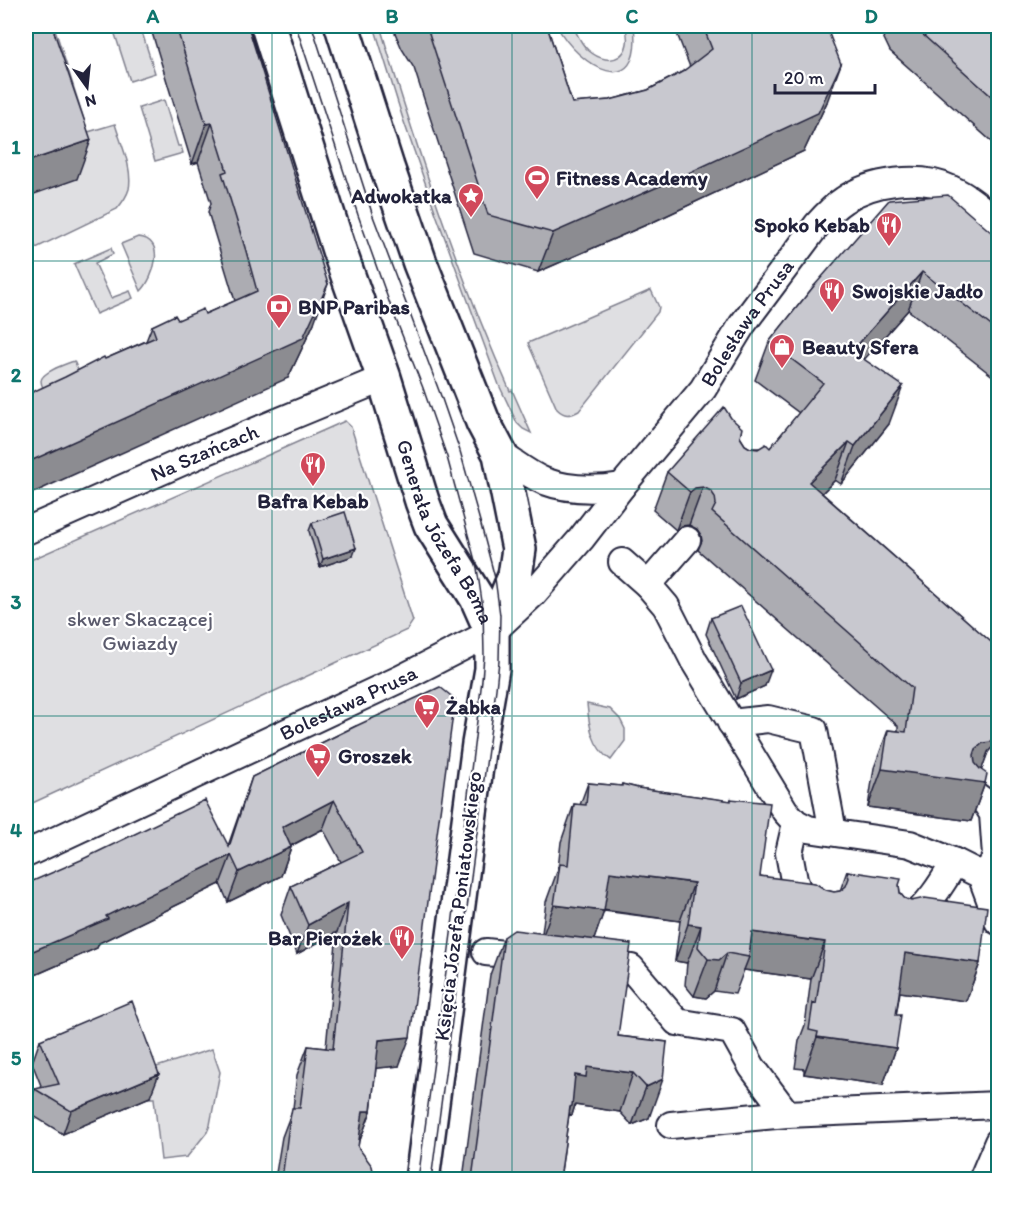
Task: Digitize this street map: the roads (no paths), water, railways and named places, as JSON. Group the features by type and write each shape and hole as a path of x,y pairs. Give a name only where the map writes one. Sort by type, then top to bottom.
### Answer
{"street":[{"name":"Generała Józefa Bema","path":"268,26 422,501 431,525 477,598 492,632"},
{"name":"Generała Józefa Bema","path":"342,26 420,263 483,422 500,454 519,549 515,576 492,632"},
{"name":"Bolesława Prusa","path":"26,854 400,679 492,632 541,585 581,539 704,388 742,325 829,211 845,199 888,183 929,182 950,188 967,198 999,225"},
{"name":"Na Szańcach","path":"26,531 200,454 384,378"},
{"path":"500,454 542,480 559,485 606,488 622,486"},
{"path":"648,585 687,540"},
{"path":"622,562 648,585 666,606 694,661 731,723 785,811 796,823 808,829 910,844 981,874 999,921"},
{"name":"Księcia Józefa Poniatowskiego","path":"422,1179 479,744 492,669 492,632"},
{"path":"731,723 768,719 814,730 832,832"},
{"path":"975,795 986,803 993,814 996,856 991,867 981,874"},
{"path":"796,823 789,853 794,880 800,896 810,909 820,915"},
{"path":"900,924 908,922 922,910 938,890 955,862"},
{"path":"486,952 631,968 677,1022 732,1030 752,1067 787,1114"},
{"path":"671,1125 787,1114 999,1105"},
{"path":"982,1179 999,1142"}],"tram line":[{"path":"296,26 358,215 447,457 477,568 483,608 482,680 418,1180"},
{"path":"312,26 373,216 460,451 495,578 500,615 496,689 431,1180"}],"place":[{"name":"Fitness Academy","path":"537,201"},
{"name":"Adwokatka","path":"471,219"},
{"name":"Spoko Kebab","path":"889,248"},
{"name":"Swojskie Jadło","path":"832,314"},
{"name":"BNP Paribas","path":"279,330"},
{"name":"Beauty Sfera","path":"782,370"},
{"name":"Bafra Kebab","path":"313,488"},
{"name":"Żabka","path":"427,730"},
{"name":"Groszek","path":"318,779"},
{"name":"Bar Pierożek","path":"402,961"}],"park label":[{"name":"skwer Skaczącej Gwiazdy","path":"140,631"}]}
